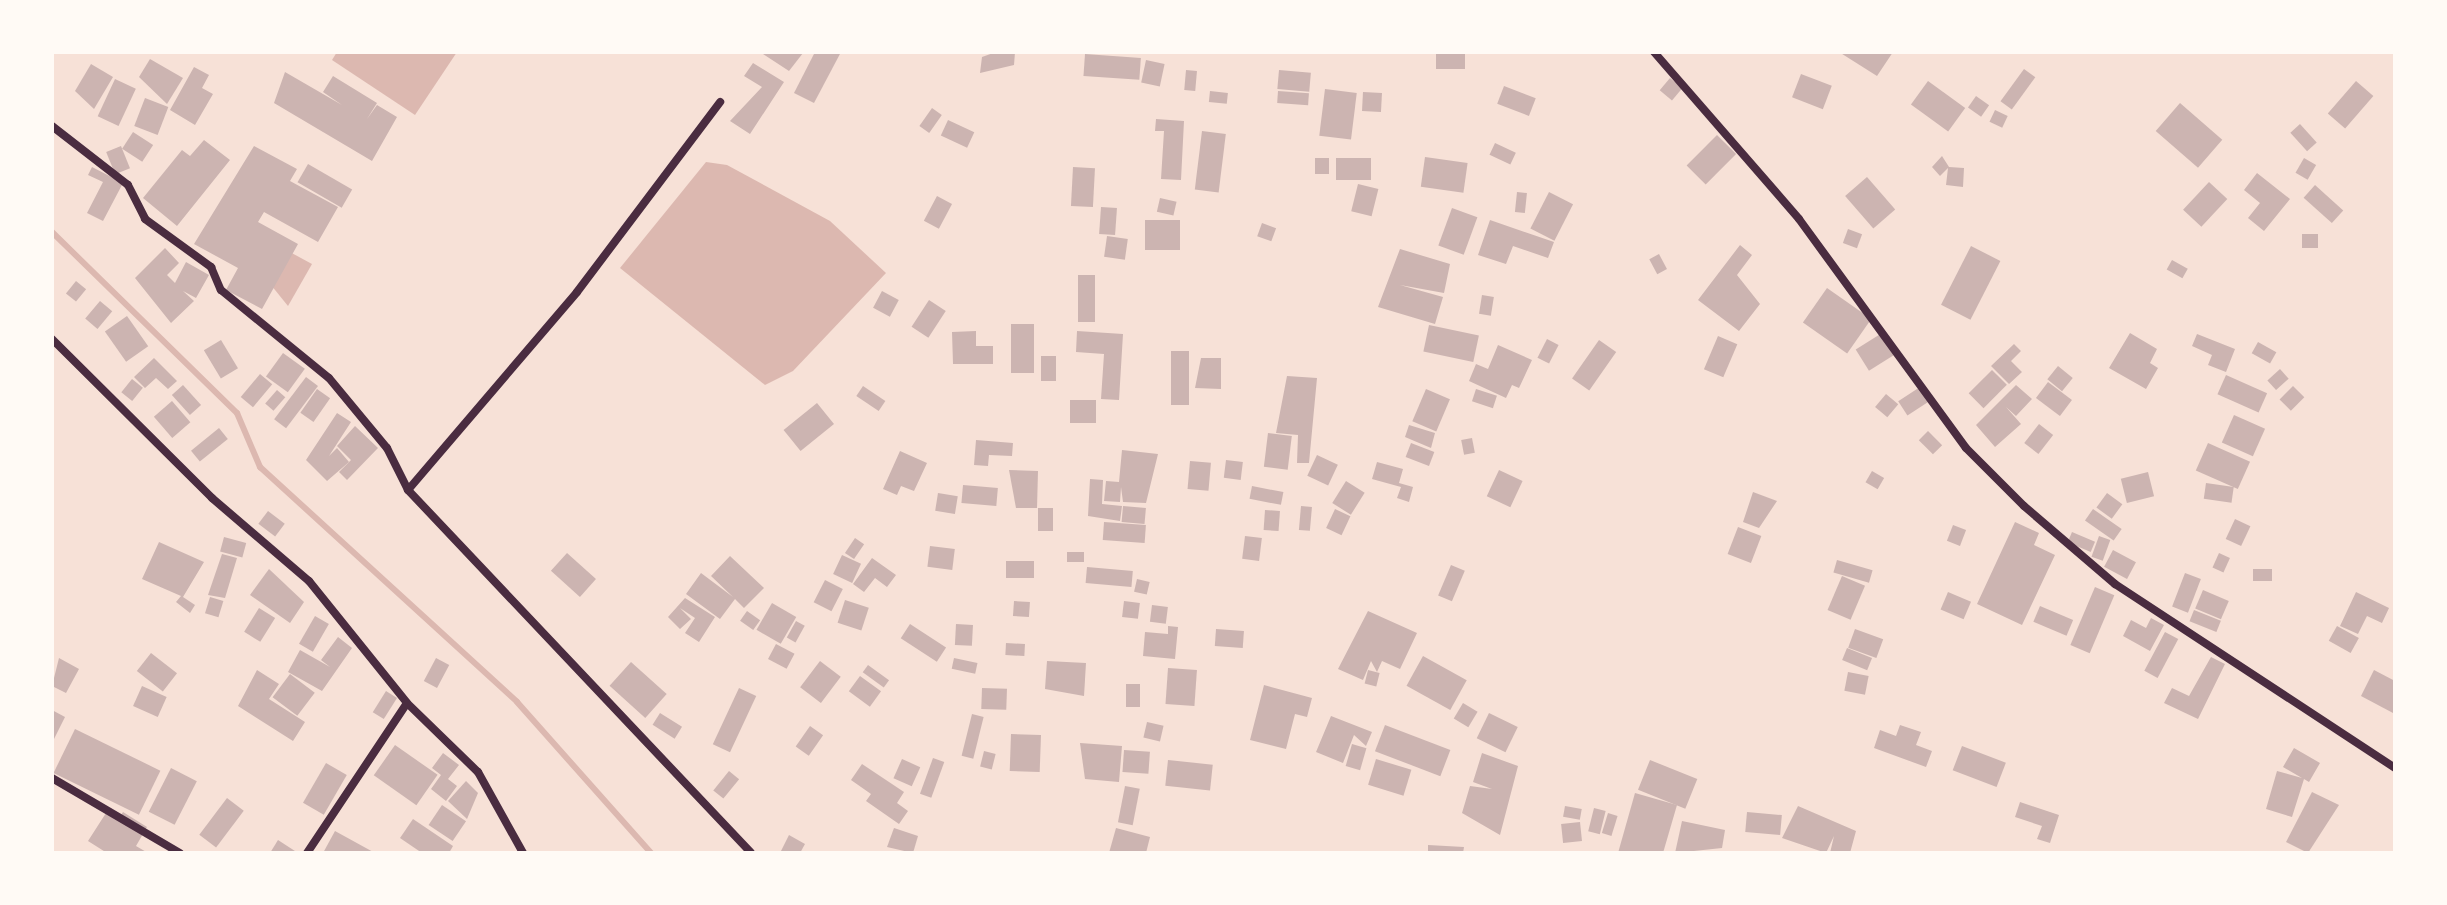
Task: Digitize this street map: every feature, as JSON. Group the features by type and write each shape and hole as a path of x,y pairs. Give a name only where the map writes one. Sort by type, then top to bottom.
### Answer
{"street":[{"path":"1654,52 1799,219 1966,448 2024,506 2115,584 2395,768"},
{"path":"408,490 577,292 720,102"},
{"path":"52,126 128,185 145,219 211,267 221,290 329,378 387,448 408,490 751,853"},
{"path":"52,339 212,498 309,581 407,703 478,772 518,851"},
{"path":"307,853 407,703"},
{"path":"52,778 180,853"}],"shaded area":[{"path":"337,52 457,52 415,115 332,60"},
{"path":"706,162 727,165 830,221 886,273 793,371 765,385 620,268"},
{"path":"288,251 312,264 288,306 271,285"}],"building":[{"path":"815,52 841,52 814,103 794,93"},
{"path":"996,52 1015,52 1014,65 980,73 982,57"},
{"path":"1436,52 1465,52 1465,69 1436,69"},
{"path":"1839,52 1893,52 1877,76"},
{"path":"803,53 789,71 763,54"},
{"path":"1085,54 1141,58 1139,80 1083,76"},
{"path":"150,59 183,78 167,104 139,77"},
{"path":"1146,60 1165,64 1160,86 1141,82"},
{"path":"753,63 784,82 750,134 730,121 762,87 744,76"},
{"path":"91,64 113,77 94,109 75,91"},
{"path":"194,67 209,75 202,88 213,94 195,125 170,110"},
{"path":"2024,69 2035,77 2012,110 2000,101"},
{"path":"1186,70 1197,71 1195,91 1184,90"},
{"path":"1279,70 1311,73 1309,92 1277,89"},
{"path":"285,72 342,105 323,92 333,76 377,103 367,119 377,105 397,117 372,161 274,103"},
{"path":"1801,74 1832,86 1823,109 1792,97"},
{"path":"1670,78 1682,88 1672,101 1660,90"},
{"path":"115,79 136,89 119,126 98,116"},
{"path":"1928,81 1965,108 1948,131 1911,104"},
{"path":"2356,81 2373,96 2345,129 2328,113"},
{"path":"1504,86 1536,98 1529,116 1497,104"},
{"path":"1325,89 1357,93 1351,140 1319,136"},
{"path":"1210,91 1228,93 1227,104 1209,102"},
{"path":"1278,91 1309,93 1308,105 1277,103"},
{"path":"1363,92 1382,93 1381,112 1362,111"},
{"path":"1976,96 1989,105 1981,117 1968,107"},
{"path":"145,98 168,107 158,135 134,126"},
{"path":"2180,103 2222,140 2198,168 2156,131"},
{"path":"932,108 942,115 929,133 919,126"},
{"path":"1995,110 2008,116 2002,128 1990,122"},
{"path":"1156,119 1184,121 1181,180 1161,179 1164,131 1155,131"},
{"path":"948,120 974,132 967,148 941,135"},
{"path":"2300,124 2317,143 2307,151 2290,133"},
{"path":"1202,131 1226,134 1219,192 1195,190"},
{"path":"133,132 153,145 142,162 122,149"},
{"path":"1717,135 1736,154 1706,184 1687,165"},
{"path":"204,140 230,160 177,226 143,198 182,150 190,156"},
{"path":"1495,143 1516,153 1510,165 1490,155"},
{"path":"121,146 130,168 115,174 106,152"},
{"path":"254,146 297,169 290,181 338,207 318,242 264,212 258,222 298,244 262,309 226,290 238,268 194,244"},
{"path":"1942,156 1949,167 1964,168 1963,187 1946,185 1948,168 1940,176 1932,167"},
{"path":"1425,157 1468,163 1463,193 1421,187"},
{"path":"1315,158 1329,158 1329,174 1315,174"},
{"path":"1336,158 1371,158 1371,180 1336,180"},
{"path":"2304,158 2316,165 2308,180 2296,173"},
{"path":"308,164 352,189 342,208 298,182"},
{"path":"92,167 123,183 103,221 87,213 103,182 88,175"},
{"path":"1073,167 1095,168 1093,207 1071,206"},
{"path":"2257,173 2290,199 2264,231 2248,218 2260,203 2244,190"},
{"path":"1867,177 1895,209 1873,228 1845,196"},
{"path":"2209,182 2227,199 2201,227 2183,210"},
{"path":"1358,184 1378,189 1372,216 1351,211"},
{"path":"2315,185 2343,210 2332,223 2304,198"},
{"path":"1517,192 1527,193 1525,213 1515,212"},
{"path":"1549,192 1573,204 1554,241 1530,229"},
{"path":"937,196 952,204 939,229 924,221"},
{"path":"1160,198 1177,202 1173,215 1157,212"},
{"path":"1101,207 1117,208 1115,235 1099,234"},
{"path":"1452,208 1477,217 1464,255 1438,246"},
{"path":"1145,220 1180,220 1180,250 1145,250"},
{"path":"1490,220 1554,242 1548,258 1513,246 1506,264 1478,255"},
{"path":"1262,223 1276,228 1271,241 1257,236"},
{"path":"1848,229 1862,234 1857,248 1843,243"},
{"path":"2302,234 2318,234 2318,248 2302,248"},
{"path":"1107,236 1128,239 1125,260 1104,257"},
{"path":"1740,245 1752,255 1737,275 1760,304 1739,331 1698,300"},
{"path":"1971,246 2000,261 1970,320 1941,305"},
{"path":"165,248 179,263 167,275 175,283 186,262 209,275 196,298 183,291 194,301 171,323 135,278"},
{"path":"1400,249 1450,264 1444,293 1400,285 1443,297 1435,324 1378,307"},
{"path":"1659,254 1667,269 1657,274 1649,259"},
{"path":"2172,260 2188,269 2182,278 2167,270"},
{"path":"1078,275 1095,275 1095,322 1078,322"},
{"path":"76,281 86,289 76,302 66,293"},
{"path":"1827,288 1871,319 1847,353 1803,322"},
{"path":"882,291 899,300 890,317 873,308"},
{"path":"1482,295 1494,297 1491,316 1479,314"},
{"path":"929,300 946,311 928,338 912,327"},
{"path":"100,301 112,311 97,329 85,319"},
{"path":"127,316 148,346 126,362 105,331"},
{"path":"1011,324 1034,324 1034,373 1011,373"},
{"path":"1429,325 1479,336 1473,362 1423,351"},
{"path":"976,331 976,346 993,346 993,364 953,364 952,332"},
{"path":"1077,331 1123,334 1119,400 1101,399 1104,354 1076,352"},
{"path":"1882,333 1895,354 1869,371 1856,349"},
{"path":"2130,333 2157,349 2150,363 2158,368 2146,389 2109,368"},
{"path":"2197,334 2235,349 2226,372 2208,365 2212,355 2192,346"},
{"path":"1718,336 1737,344 1723,377 1704,369"},
{"path":"1547,339 1559,345 1549,364 1537,358"},
{"path":"221,340 238,368 221,379 204,350"},
{"path":"1599,340 1616,352 1589,391 1572,379"},
{"path":"2258,342 2276,352 2270,364 2252,353"},
{"path":"2014,344 2021,351 2011,361 2022,372 2009,384 1991,366"},
{"path":"1498,345 1532,360 1519,388 1512,385 1506,398 1469,381 1476,364 1488,369"},
{"path":"1171,351 1189,351 1189,405 1171,405"},
{"path":"283,353 305,369 288,392 266,376"},
{"path":"1041,356 1056,356 1056,381 1041,381"},
{"path":"154,358 177,381 168,389 156,378 145,388 134,377"},
{"path":"1201,358 1221,358 1221,389 1195,388"},
{"path":"2058,366 2073,378 2062,391 2047,379"},
{"path":"2280,369 2289,379 2276,390 2267,380"},
{"path":"1992,370 2007,385 1984,408 1969,393"},
{"path":"260,374 272,384 253,407 241,397"},
{"path":"2226,375 2267,393 2259,412 2217,394"},
{"path":"1287,376 1317,378 1309,463 1297,463 1298,435 1276,433"},
{"path":"306,377 318,386 286,428 274,419"},
{"path":"132,379 143,388 132,401 121,392"},
{"path":"2048,382 2072,400 2060,416 2036,398"},
{"path":"183,385 201,405 190,415 172,395"},
{"path":"2016,385 2032,399 2016,416 2006,407 2021,424 1995,447 1976,425"},
{"path":"863,386 885,401 879,411 856,396"},
{"path":"2293,386 2304,397 2291,411 2280,399"},
{"path":"1920,387 1929,401 1907,415 1898,401"},
{"path":"317,389 330,398 313,422 300,413"},
{"path":"1426,389 1450,399 1436,431 1412,421"},
{"path":"1476,389 1497,396 1493,408 1472,401"},
{"path":"277,390 285,397 273,411 265,404"},
{"path":"1886,394 1898,404 1887,417 1875,407"},
{"path":"1070,400 1096,400 1096,423 1070,423"},
{"path":"172,401 190,422 172,438 154,417"},
{"path":"817,403 834,424 801,451 784,430"},
{"path":"337,413 351,422 329,456 337,448 349,462 327,481 306,460"},
{"path":"2234,415 2265,429 2253,456 2222,442"},
{"path":"2039,424 2053,435 2038,454 2024,443"},
{"path":"1409,425 1435,433 1431,448 1405,437"},
{"path":"355,426 378,448 347,480 339,472 351,460 337,446"},
{"path":"219,428 228,439 200,462 191,451"},
{"path":"1928,431 1942,445 1933,454 1919,440"},
{"path":"1268,433 1292,436 1288,470 1264,467"},
{"path":"1472,438 1475,453 1464,455 1461,440"},
{"path":"976,440 1013,443 1012,456 989,455 988,466 974,465"},
{"path":"1411,443 1434,452 1429,466 1406,457"},
{"path":"2208,443 2250,462 2238,489 2196,470"},
{"path":"1122,450 1158,454 1146,503 1123,502 1121,487 1120,502 1104,501 1106,481 1119,482"},
{"path":"900,451 927,463 914,491 901,486 897,495 883,489"},
{"path":"1317,455 1338,465 1328,486 1307,476"},
{"path":"1226,460 1243,462 1241,480 1224,478"},
{"path":"1190,461 1211,463 1208,491 1188,489"},
{"path":"1377,462 1403,469 1399,483 1413,487 1409,502 1397,498 1401,487 1372,479"},
{"path":"1009,470 1038,471 1037,508 1016,508"},
{"path":"1499,470 1523,481 1510,507 1487,496"},
{"path":"1872,471 1884,478 1878,489 1866,482"},
{"path":"2148,472 2154,496 2127,503 2121,479"},
{"path":"1090,479 1103,480 1102,504 1122,506 1120,521 1088,516"},
{"path":"1346,481 1365,493 1351,515 1332,503"},
{"path":"2206,483 2234,487 2232,503 2204,499"},
{"path":"963,485 998,488 996,506 961,503"},
{"path":"1252,486 1283,492 1281,505 1250,499"},
{"path":"1753,492 1777,501 1759,528 1743,522"},
{"path":"938,493 958,496 955,514 935,511"},
{"path":"2107,493 2122,504 2112,519 2096,508"},
{"path":"1123,506 1146,508 1145,524 1122,522"},
{"path":"1301,506 1312,507 1310,531 1299,530"},
{"path":"1038,508 1053,508 1053,531 1038,531"},
{"path":"1335,509 1350,516 1342,535 1326,528"},
{"path":"2093,509 2122,529 2114,541 2085,520"},
{"path":"1265,510 1280,511 1279,531 1264,530"},
{"path":"268,511 285,524 275,536 258,524"},
{"path":"2235,519 2250,526 2241,546 2226,539"},
{"path":"1104,522 1146,525 1145,543 1103,540"},
{"path":"2015,522 2039,533 2034,545 2055,555 2022,625 1977,604"},
{"path":"1953,525 1966,530 1960,546 1947,541"},
{"path":"1738,527 1761,536 1751,563 1728,554"},
{"path":"2072,532 2095,542 2091,552 2068,542"},
{"path":"1245,536 1262,538 1259,561 1242,559"},
{"path":"2099,536 2110,540 2103,561 2091,557"},
{"path":"224,537 246,543 242,557 220,551"},
{"path":"855,538 864,544 854,559 845,553"},
{"path":"159,542 204,562 183,597 195,605 190,613 176,602 181,596 142,579"},
{"path":"930,546 955,549 952,570 927,567"},
{"path":"2113,550 2136,562 2127,579 2104,567"},
{"path":"1067,552 1084,552 1084,562 1067,562"},
{"path":"567,553 596,579 580,597 551,571"},
{"path":"2219,553 2230,558 2223,572 2212,568"},
{"path":"222,554 237,558 225,598 208,595"},
{"path":"842,555 861,564 852,583 833,574"},
{"path":"730,556 764,588 744,608 735,599 720,619 686,594 701,573 733,597 711,576"},
{"path":"872,558 896,575 887,587 875,578 864,592 853,584"},
{"path":"1837,560 1873,570 1869,583 1833,572"},
{"path":"1006,561 1034,561 1034,578 1006,578"},
{"path":"1451,565 1465,571 1452,601 1438,595"},
{"path":"1087,567 1133,571 1131,587 1086,583"},
{"path":"269,569 304,602 290,623 250,595"},
{"path":"2253,569 2272,569 2272,581 2253,581"},
{"path":"2185,573 2201,579 2188,613 2172,607"},
{"path":"1842,576 1865,586 1851,620 1828,610"},
{"path":"1137,579 1150,582 1147,595 1134,592"},
{"path":"825,580 843,589 831,611 814,602"},
{"path":"2095,587 2114,595 2090,653 2070,645"},
{"path":"2203,590 2229,601 2221,619 2195,608"},
{"path":"1948,592 1971,602 1964,619 1941,609"},
{"path":"2356,592 2389,608 2382,623 2367,616 2358,634 2340,626"},
{"path":"210,597 223,601 218,617 205,613"},
{"path":"685,598 715,617 699,642 685,633 695,618 680,608 691,619 680,629 668,617"},
{"path":"845,600 869,608 861,631 838,623"},
{"path":"1014,601 1030,602 1029,617 1013,616"},
{"path":"1124,601 1140,603 1138,619 1122,617"},
{"path":"772,603 796,617 781,644 756,630"},
{"path":"1152,605 1168,607 1166,624 1150,622"},
{"path":"2040,606 2073,620 2066,636 2033,622"},
{"path":"259,608 275,618 260,642 244,632"},
{"path":"2194,610 2221,621 2216,632 2190,621"},
{"path":"747,611 760,620 753,630 740,621"},
{"path":"1368,611 1417,633 1400,669 1382,661 1377,672 1371,661 1363,680 1338,669"},
{"path":"315,616 329,624 313,652 299,644"},
{"path":"2151,618 2164,625 2150,651 2123,636 2131,620 2146,628"},
{"path":"796,621 805,626 796,642 787,638"},
{"path":"910,624 946,647 937,662 901,638"},
{"path":"956,624 973,625 972,646 955,645"},
{"path":"1168,626 1178,627 1175,659 1143,656 1145,632 1168,634"},
{"path":"2337,626 2359,638 2351,653 2329,641"},
{"path":"1216,629 1244,631 1243,648 1215,646"},
{"path":"1855,629 1883,639 1876,658 1848,648"},
{"path":"2165,632 2178,639 2158,678 2144,671"},
{"path":"338,637 352,648 322,691 288,672 300,650 330,667 321,660"},
{"path":"1006,643 1025,644 1024,656 1005,655"},
{"path":"776,644 795,654 787,669 768,659"},
{"path":"1847,648 1872,658 1867,670 1842,660"},
{"path":"151,653 177,673 163,691 137,671"},
{"path":"1423,656 1467,680 1450,710 1407,686"},
{"path":"2211,657 2225,664 2198,719 2164,703 2172,688 2189,696"},
{"path":"59,658 79,669 66,693 52,686"},
{"path":"436,658 449,665 437,688 424,681"},
{"path":"954,658 977,663 975,674 952,669"},
{"path":"820,661 841,677 821,703 800,687"},
{"path":"1047,661 1086,663 1084,696 1045,689"},
{"path":"631,662 667,694 645,718 610,686"},
{"path":"868,665 889,680 884,688 863,672"},
{"path":"1168,668 1197,670 1194,706 1165,704"},
{"path":"257,670 279,684 269,699 305,722 293,741 238,706"},
{"path":"1368,670 1380,673 1376,686 1365,684"},
{"path":"2374,670 2395,681 2393,713 2361,696"},
{"path":"1848,672 1869,676 1865,695 1844,691"},
{"path":"290,674 315,693 297,716 273,697"},
{"path":"860,676 881,691 870,707 849,691"},
{"path":"1126,684 1140,684 1140,707 1126,707"},
{"path":"1264,685 1312,698 1307,717 1295,714 1286,749 1250,740"},
{"path":"142,686 167,697 158,717 133,706"},
{"path":"739,688 756,696 730,752 713,744"},
{"path":"982,688 1007,689 1006,710 981,709"},
{"path":"386,691 397,698 384,719 373,712"},
{"path":"1463,703 1478,712 1468,727 1454,718"},
{"path":"52,710 65,717 52,743"},
{"path":"660,713 682,727 675,739 653,725"},
{"path":"1489,713 1518,727 1505,752 1477,738"},
{"path":"972,714 984,717 973,759 962,756"},
{"path":"1331,716 1372,732 1366,746 1354,735 1343,763 1316,752"},
{"path":"1147,722 1164,726 1160,741 1143,738"},
{"path":"1385,725 1450,750 1440,776 1375,751"},
{"path":"1900,725 1921,732 1916,745 1932,751 1926,767 1874,748 1880,730 1896,736"},
{"path":"810,726 823,735 809,756 796,746"},
{"path":"75,729 160,771 139,815 54,773"},
{"path":"1011,734 1041,735 1040,772 1010,771"},
{"path":"1080,743 1122,746 1119,782 1085,779"},
{"path":"1352,744 1366,748 1360,770 1346,766"},
{"path":"395,745 438,775 416,805 374,775"},
{"path":"1962,746 2006,763 1997,787 1953,770"},
{"path":"2294,748 2320,763 2309,782 2304,779 2292,817 2266,809 2277,771 2302,778 2283,767"},
{"path":"1124,750 1150,752 1148,774 1122,772"},
{"path":"984,751 996,754 992,769 980,767"},
{"path":"443,753 459,765 448,779 457,786 446,801 431,789 441,775 432,768"},
{"path":"1482,753 1518,766 1500,835 1462,813 1470,786 1492,789 1473,782"},
{"path":"933,758 944,762 931,798 920,794"},
{"path":"902,759 920,767 912,786 893,778"},
{"path":"1376,759 1411,770 1403,796 1368,785"},
{"path":"1168,760 1213,765 1210,791 1165,786"},
{"path":"1650,760 1697,779 1685,809 1638,790"},
{"path":"326,763 347,775 324,815 303,803"},
{"path":"862,764 904,792 897,803 908,811 899,824 866,801 871,794 851,780"},
{"path":"171,768 197,781 175,825 149,812"},
{"path":"729,771 739,779 723,799 713,790"},
{"path":"466,781 478,793 467,819 448,801"},
{"path":"1125,786 1140,789 1133,825 1118,822"},
{"path":"2312,792 2339,805 2308,853 2286,842"},
{"path":"1635,793 1677,805 1663,853 1618,853"},
{"path":"227,798 244,811 216,847 199,835"},
{"path":"2020,802 2059,815 2050,843 2037,839 2042,826 2015,817"},
{"path":"442,805 466,821 453,841 429,825"},
{"path":"1565,806 1582,809 1580,820 1563,817"},
{"path":"1798,806 1856,831 1850,853 1830,853 1834,836 1826,853 1782,838"},
{"path":"1594,808 1606,811 1600,834 1588,831"},
{"path":"123,812 147,827 136,846 148,853 107,853 88,841 106,813 118,820"},
{"path":"1747,812 1782,815 1780,835 1745,832"},
{"path":"1608,813 1618,816 1611,836 1602,833"},
{"path":"413,819 453,846 449,853 422,853 400,838"},
{"path":"1682,821 1725,830 1722,848 1675,853"},
{"path":"1580,822 1582,841 1563,843 1561,824"},
{"path":"894,828 918,836 913,853 887,847"},
{"path":"1116,828 1150,837 1146,853 1109,853"},
{"path":"335,831 375,853 323,853"},
{"path":"789,835 805,844 800,853 780,853"},
{"path":"278,840 298,853 270,853"},
{"path":"1428,845 1464,847 1463,853 1428,853"}],"waterway":[{"path":"52,232 237,413 260,467 517,702 651,853"}]}
